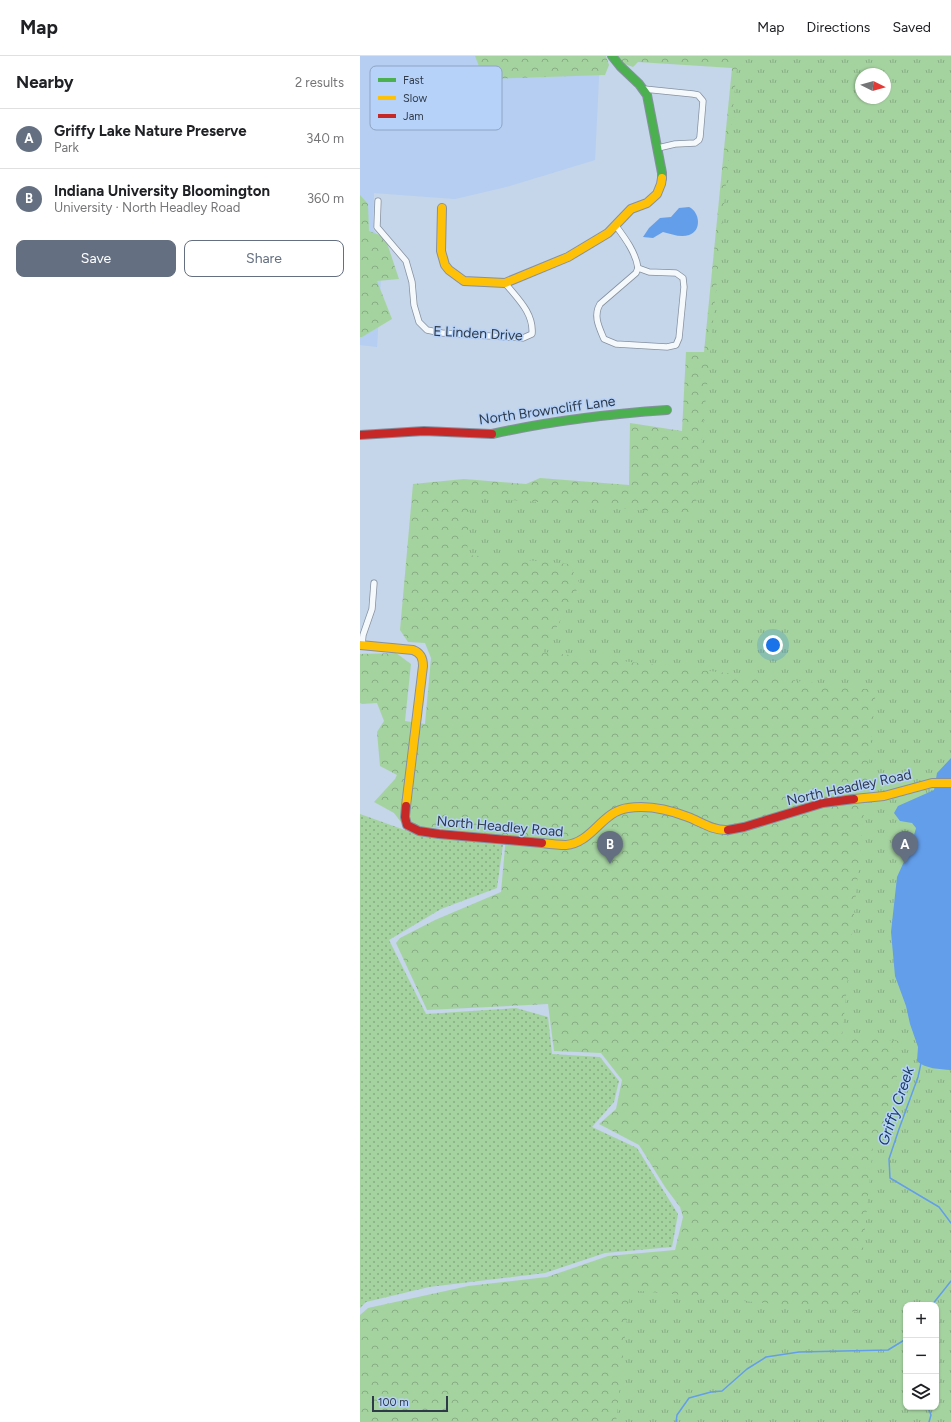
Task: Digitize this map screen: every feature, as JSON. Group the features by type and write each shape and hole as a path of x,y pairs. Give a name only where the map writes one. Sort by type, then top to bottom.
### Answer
{"street":[{"path":"442,208 441,251 445,265 449,270 464,280 505,283 568,258 616,226 631,209 650,200 657,194 660,188 662,173 648,100 644,89 620,67 612,56"},
{"path":"644,89 693,94 698,96 703,101 699,140 694,143 675,144 658,148"},
{"name":"E Linden Drive","path":"378,201 377,227 406,261 412,282 414,305 419,322 426,330 442,333 524,338 532,334 533,325 528,313 505,283"},
{"path":"616,226 627,242 638,268 636,272 597,308 596,317 604,338 616,344 667,347 676,345 679,338 684,287 683,278 676,273 649,272 638,268"},
{"name":"North Browncliff Lane","path":"360,435 424,431 491,434 532,425 614,414 666,410"},
{"path":"361,645 372,609 374,582"},
{"name":"North Headley Road","path":"361,645 413,650 419,652 423,659 424,666 405,816 407,825 419,831 446,835 567,845 583,838 611,814 622,809 631,808 674,812 714,828 730,830 817,805 847,799 884,796 932,783 951,783"}],"shaded area":[{"path":"360,56 600,56 595,160 506,187 455,199 374,193 373,229 383,244 377,347 360,345"}],"green space":[{"path":"475,56 606,56 609,65 605,75 502,78 502,66 479,66"},
{"path":"618,56 951,56 951,1422 360,1422 360,1315 368,1308 468,1286 547,1277 608,1256 675,1250 683,1217 680,1207 665,1187 639,1145 599,1124 616,1109 622,1080 601,1053 554,1051 548,1004 427,1010 396,943 400,938 435,920 501,892 506,836 438,828 404,826 394,813 374,802 397,775 380,766 377,732 384,721 377,703 360,703 360,654 396,653 411,664 405,721 425,724 431,658 425,643 408,642 400,630 413,484 464,479 526,484 540,478 629,485 630,423 682,431 686,352 704,352 732,68 638,62 633,67 619,62"},
{"path":"738,56 951,56 951,1422 616,1422 630,1290 857,1312 873,1145 894,1143 897,1072 901,1041 842,1037 876,690 543,652 580,584 569,564 467,555 470,497 695,514"},
{"path":"360,195 368,204 369,231 385,237 399,279 377,281 392,319 362,337 360,337"},
{"path":"360,814 416,834 503,845 497,888 441,909 389,940 426,1014 516,1008 548,1017 552,1054 600,1057 619,1081 614,1102 592,1127 637,1148 678,1214 672,1247 605,1253 545,1273 429,1287 366,1302 360,1308"}],"water":[{"path":"689,207 693,209 698,221 698,226 693,233 683,236 663,232 653,238 643,237 649,228 660,218 671,217 679,208"},
{"path":"951,758 951,1070 929,1067 917,1061 918,1047 910,1024 906,1006 895,976 891,932 897,877 911,846 916,828 912,823 900,821 894,813 898,806 934,790 937,773"}],"waterway":[{"name":"Griffy Creek","path":"921,1063 918,1077 889,1159 890,1178 939,1207 951,1223"},
{"name":"Griffy Creek","path":"934,1302 951,1281"},
{"path":"676,1422 677,1415 689,1398 711,1392 722,1391 747,1369 766,1357 799,1352 888,1350 903,1341"},
{"name":"Griffy Creek","path":"929,1410 931,1415 929,1422"}],"traffic: fast":[{"path":"612,56 639,84 647,95 662,178"},
{"path":"492,434 536,425 579,419 667,410"}],"traffic: slow":[{"path":"442,208 441,251 445,265 449,270 464,281 505,283 568,257 608,233 631,209 647,203 657,194 662,178"},
{"path":"360,645 413,650 420,654 422,658 423,666 406,806"},
{"path":"854,799 884,796 932,783 951,783"},
{"path":"542,843 557,845 575,843 583,839 604,820 619,810 635,807 666,810 688,817 712,828 728,830"}],"traffic: jam":[{"path":"360,435 424,431 492,434"},
{"path":"728,830 744,827 823,803 854,799"},
{"path":"406,806 405,817 407,825 419,831 542,843"}],"place":[{"name":"Indiana University Bloomington","path":"610,864"},
{"name":"Griffy Lake Nature Preserve","path":"905,864"}]}
